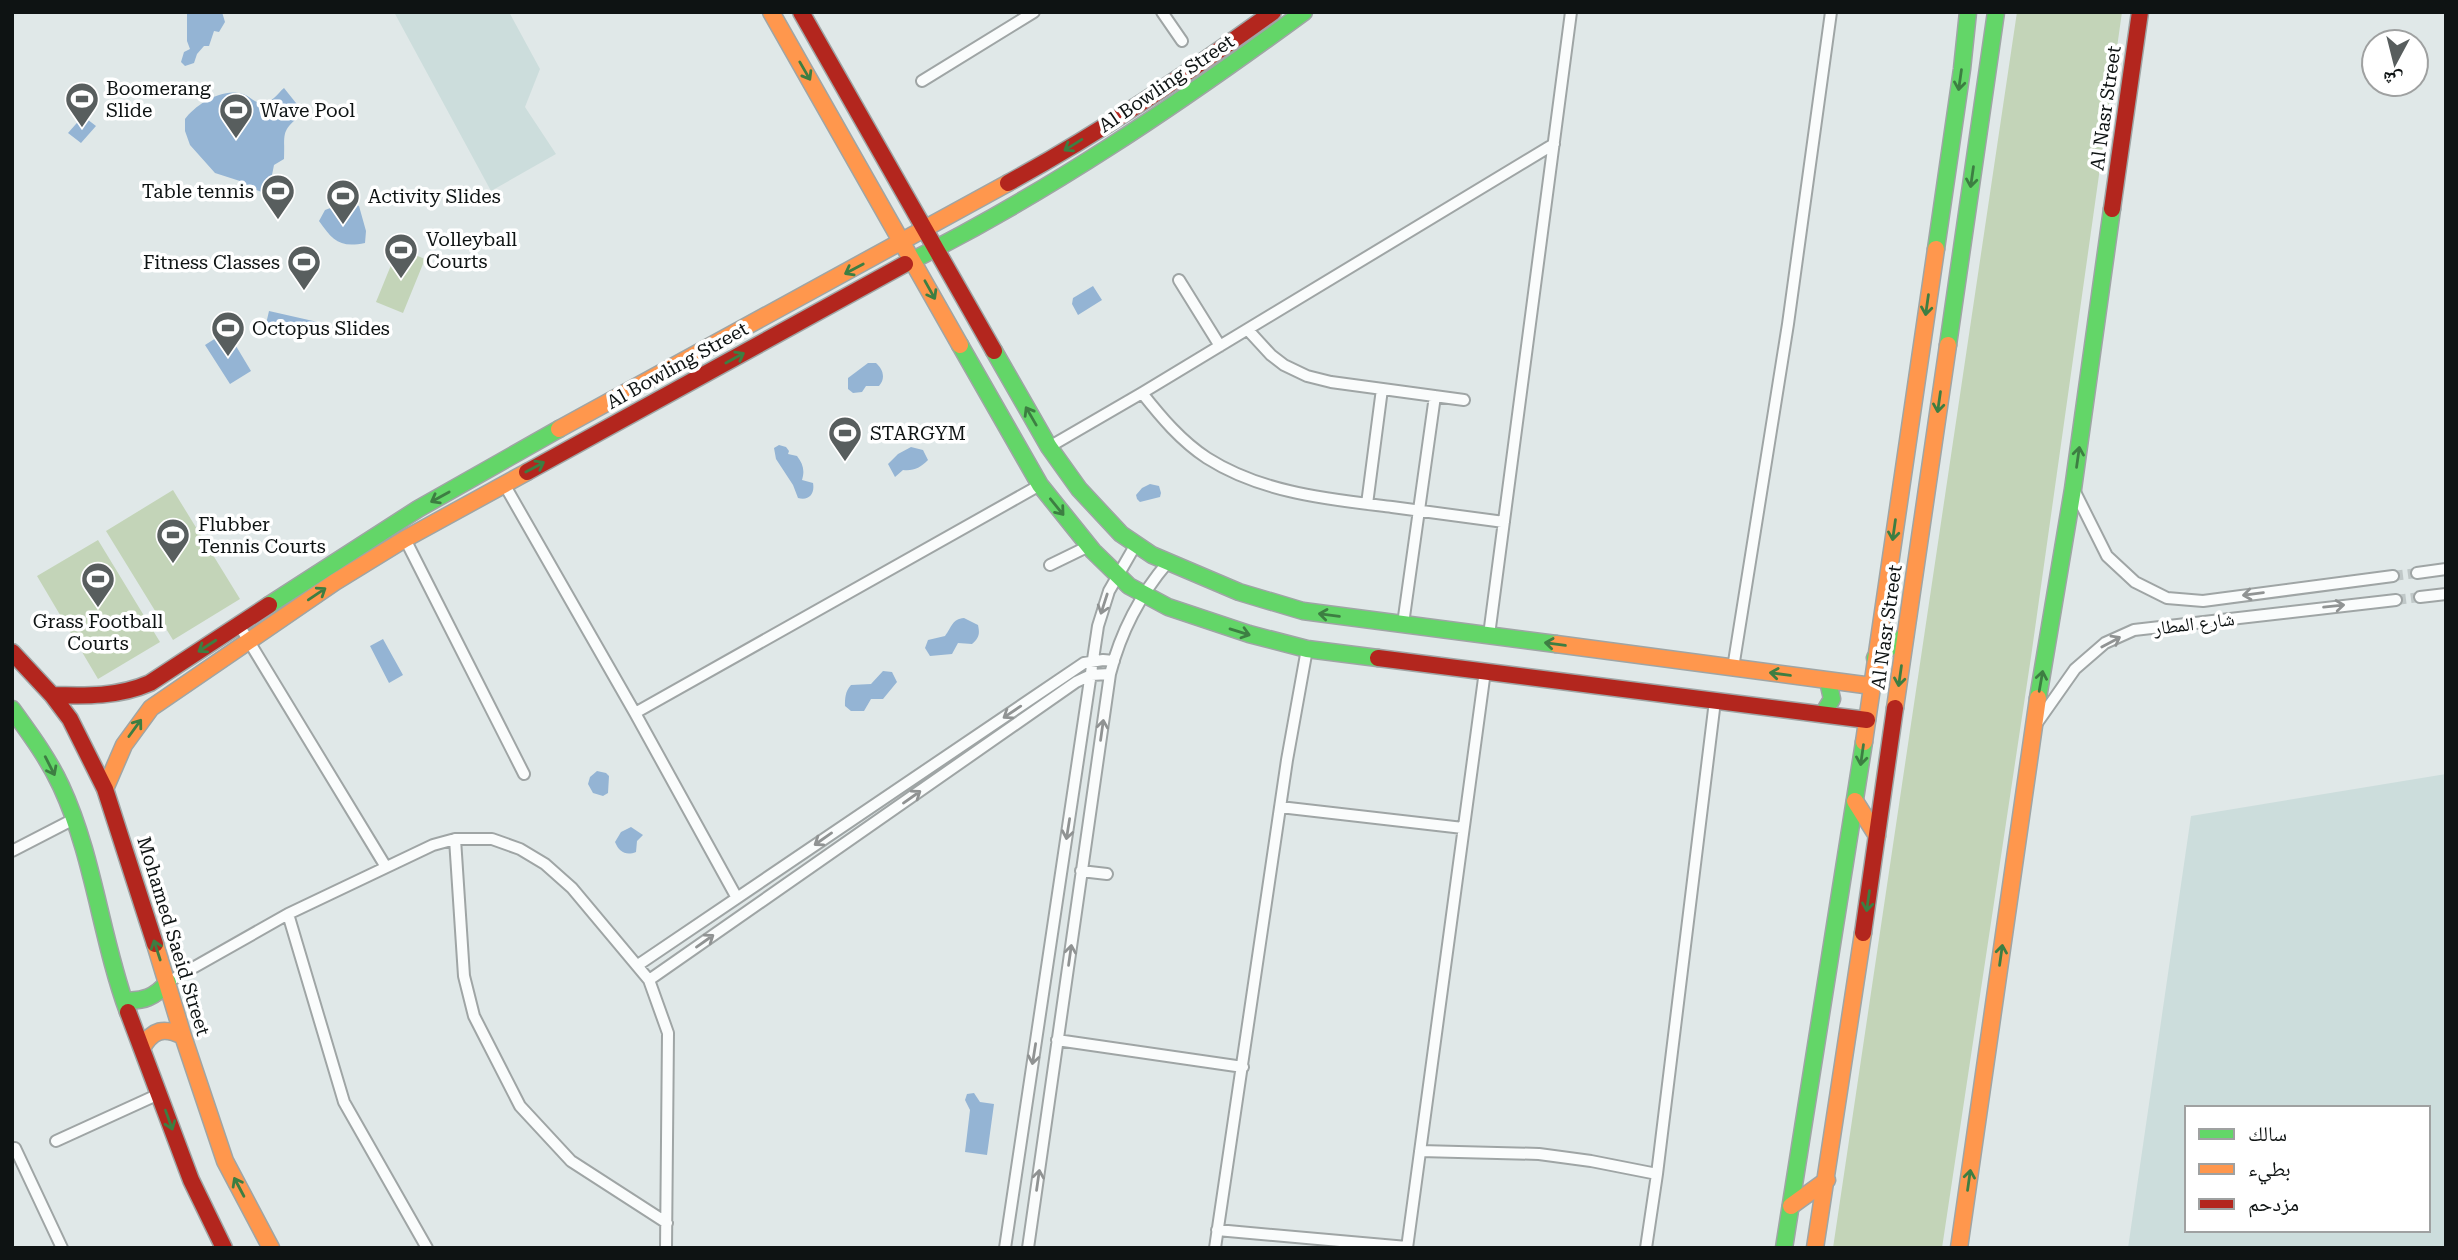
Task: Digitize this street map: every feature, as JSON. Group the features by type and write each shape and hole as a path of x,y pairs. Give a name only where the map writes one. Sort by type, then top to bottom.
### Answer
{"street":[{"path":"771,12 1040,485 1089,546 1130,586 1168,606 1224,627 1272,642 1307,649 1867,720"},
{"path":"801,12 1049,447 1079,489 1121,534 1152,555 1240,592 1303,611 1872,686"},
{"path":"922,81 1034,12"},
{"name":"Al Bowling Street","path":"52,695 87,696 137,690 418,509 604,403 925,231 1046,162 1195,68 1273,12"},
{"name":"Al Bowling Street","path":"105,789 124,745 151,708 335,582 405,539 890,271 936,249 1076,169 1207,83 1304,12"},
{"path":"1489,635 1571,12"},
{"path":"1733,668 1788,324 1831,12"},
{"path":"1784,1248 1855,801 1960,83 1968,12"},
{"name":"Al Nasr Street","path":"1815,1248 1996,12"},
{"name":"Al Nasr Street","path":"1959,1248 2034,728 2073,489 2140,12"},
{"path":"1163,13 1182,41"},
{"path":"1195,68 1207,83"},
{"path":"1049,447 1554,144"},
{"path":"1180,280 1220,346"},
{"path":"1248,330 1278,360 1307,376 1331,382 1464,400"},
{"path":"1367,504 1382,389"},
{"path":"1142,393 1167,425 1205,457 1248,479 1282,490 1504,522"},
{"path":"1403,624 1435,396"},
{"path":"604,403 615,423"},
{"path":"584,416 595,435"},
{"path":"504,484 737,898"},
{"path":"635,713 1040,485"},
{"path":"2073,489 2107,556 2135,582 2166,598 2203,601 2393,576"},
{"path":"405,539 524,774"},
{"path":"1005,1248 1093,660 1103,608 1117,574 1136,544"},
{"path":"1050,565 1089,546"},
{"path":"1028,1248 1110,674 1125,628 1143,593 1168,562"},
{"path":"2417,573 2446,569"},
{"path":"2299,588 2302,610"},
{"path":"2420,597 2446,594"},
{"name":"شارع المطار","path":"2034,728 2075,669 2105,643 2134,630 2396,600"},
{"path":"239,625 386,867"},
{"path":"1875,658 1906,636"},
{"path":"1215,1248 1280,807 1307,649"},
{"name":"Mohamed Saeid Street","path":"12,652 70,719 105,789 225,1161 271,1248"},
{"path":"638,965 1084,663 1114,660"},
{"path":"1217,1230 1407,1247 1485,671"},
{"path":"649,980 1076,682 1091,675 1110,674"},
{"path":"1823,714 1832,699 1828,681"},
{"path":"1646,1248 1715,701"},
{"path":"12,709 45,755 74,818 124,1000 191,1180 224,1248"},
{"path":"1855,801 1877,836"},
{"path":"1280,807 1463,828"},
{"path":"860,814 871,827"},
{"path":"12,851 74,818"},
{"path":"455,839 464,976 474,1016 520,1106 571,1161 667,1223"},
{"path":"124,1000 137,1002 149,999 160,992 168,982 288,914 433,845 455,839 492,839 520,849 545,863 572,888 649,980 668,1033 666,1248"},
{"path":"1082,872 1107,874"},
{"path":"288,914 344,1102 427,1248"},
{"path":"142,1048 148,1037 158,1030 171,1030 183,1036"},
{"path":"1057,1040 1243,1067"},
{"path":"56,1141 159,1094"},
{"path":"15,1148 62,1248"},
{"path":"1420,1151 1539,1154 1657,1174"},
{"path":"1791,1206 1827,1180"}],"shaded area":[{"path":"394,12 509,12 540,69 525,107 556,154 491,191"},
{"path":"2446,774 2446,1248 2128,1248 2191,816"}],"green space":[{"path":"2017,12 2122,12 2031,657 1942,1248 1833,1248"},
{"name":"Volleyball Courts","path":"398,248 425,259 403,313 376,302"},
{"name":"Flubber Tennis Courts","path":"173,490 240,599 173,640 106,531"},
{"name":"Grass Football Courts","path":"98,540 160,642 98,679 37,576"}],"water":[{"path":"187,12 222,12 225,22 219,32 214,31 209,46 204,46 194,63 185,66 181,62 184,52 190,49 187,41"},
{"name":"Wave Pool","path":"284,88 304,113 287,128 284,137 284,159 274,165 270,185 262,192 243,182 215,173 190,145 185,131 185,119 211,98 235,92 266,103"},
{"name":"Boomerang Slide","path":"83,116 96,126 81,143 68,133"},
{"name":"Activity Slides","path":"349,201 359,206 366,231 365,243 343,244 329,234 319,221 325,210"},
{"path":"1093,286 1102,300 1078,315 1072,304 1073,298"},
{"path":"269,311 322,323 319,336 266,324"},
{"name":"Octopus Slides","path":"227,331 251,371 230,384 205,345"},
{"path":"868,363 876,363 880,368 883,374 881,383 879,386 866,386 862,392 853,393 848,389 848,378"},
{"path":"779,445 786,447 788,454 799,459 803,470 802,480 813,483 810,496 798,498 776,459 774,448"},
{"path":"911,447 923,450 928,460 917,468 903,470 895,477 888,464"},
{"path":"1150,484 1159,486 1160,497 1140,502 1136,495"},
{"path":"964,618 978,625 978,636 974,642 958,643 952,654 930,656 925,648 928,640 945,636 955,622"},
{"path":"383,639 403,675 389,683 370,646"},
{"path":"883,671 892,672 897,682 883,699 871,699 864,711 851,711 845,706 846,693 851,685 871,684"},
{"path":"597,771 609,776 608,793 603,796 593,793 588,784 590,777"},
{"path":"631,827 643,835 637,841 636,852 626,853 621,851 615,842 621,832"},
{"path":"974,1093 980,1102 994,1104 987,1155 965,1152 970,1110 965,1100 967,1094"}],"tunnel":[{"path":"2393,576 2417,573"},
{"path":"2396,600 2420,597"}],"traffic: fast":[{"path":"905,264 1009,208 1110,147 1304,12"},
{"path":"1936,249 1968,12"},
{"path":"1948,345 1996,12"},
{"path":"2038,698 2073,489 2112,209"},
{"path":"960,345 1040,485 1093,551 1129,586 1168,607 1249,634 1307,649 1378,658"},
{"path":"994,351 1049,447 1079,489 1121,534 1152,555 1239,592 1303,611 1556,644"},
{"path":"269,605 418,509 559,429"},
{"path":"1875,658 1905,636"},
{"path":"1823,714 1832,699 1828,681"},
{"path":"12,709 50,766 72,813 90,869 128,1012"},
{"path":"1784,1248 1864,742"},
{"path":"124,1000 148,997 168,982"}],"traffic: slow":[{"path":"771,12 960,345"},
{"path":"559,429 1008,183"},
{"path":"1864,742 1936,249"},
{"path":"1895,708 1948,345"},
{"path":"105,789 124,745 151,708 335,582 405,539 527,472"},
{"path":"1556,644 1872,686"},
{"path":"1959,1248 2038,698"},
{"path":"1855,801 1877,836"},
{"path":"1815,1248 1863,933"},
{"path":"155,944 225,1161 271,1248"},
{"path":"142,1048 155,1033 170,1031 183,1036"},
{"path":"1791,1206 1827,1180"}],"traffic: jam":[{"path":"801,12 994,351"},
{"path":"1008,183 1143,102 1273,12"},
{"path":"2112,209 2140,12"},
{"path":"527,472 905,264"},
{"path":"52,695 90,695 138,688 150,683 269,605"},
{"path":"12,652 70,719 105,789 155,944"},
{"path":"1378,658 1867,720"},
{"path":"1863,933 1895,708"},
{"path":"128,1012 191,1180 224,1248"}],"place":[{"name":"Boomerang Slide","path":"82,129"},
{"name":"Wave Pool","path":"236,140"},
{"name":"Table tennis","path":"278,221"},
{"name":"Activity Slides","path":"343,226"},
{"name":"Volleyball Courts","path":"401,280"},
{"name":"Fitness Classes","path":"304,292"},
{"name":"Octopus Slides","path":"228,358"},
{"name":"STARGYM","path":"845,463"},
{"name":"Flubber Tennis Courts","path":"173,565"},
{"name":"Grass Football Courts","path":"98,609"}]}
